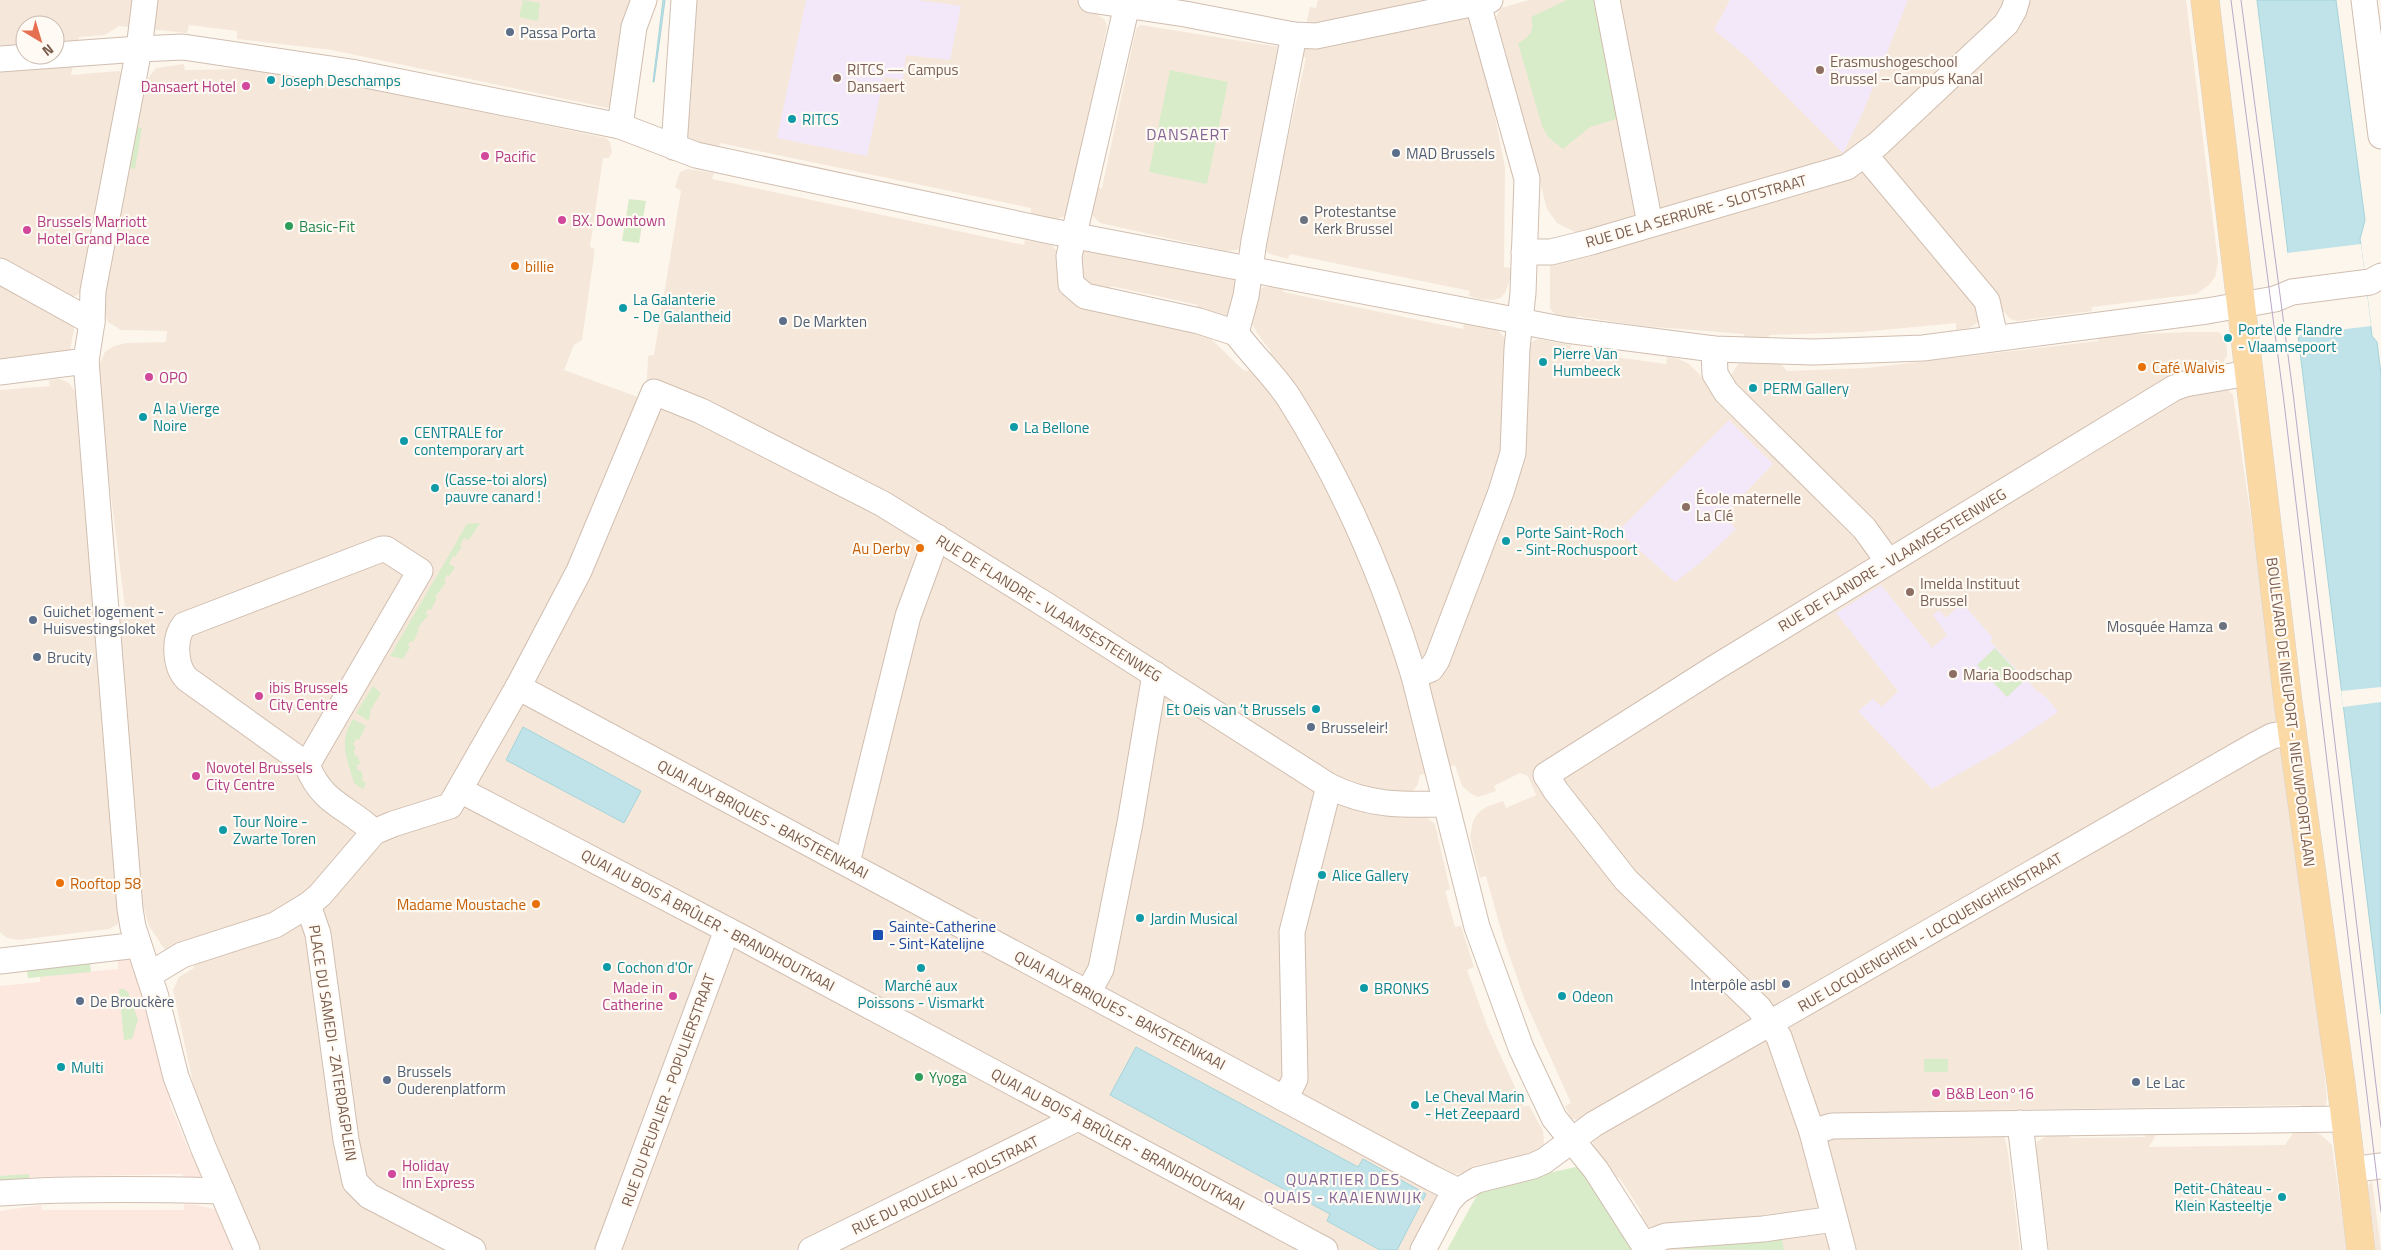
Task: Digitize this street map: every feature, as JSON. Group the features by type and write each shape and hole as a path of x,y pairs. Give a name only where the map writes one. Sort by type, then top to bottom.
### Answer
{"main road":[{"name":"BOULEVARD DE NIEUPORT - NIEUWPOORTLAAN","path":"2205,0 2293,732 2361,1250"}],"street":[{"path":"145,0 138,49 93,291 92,322 86,361 106,619 130,909 138,945 149,975 176,1077 247,1250"},
{"path":"620,126 634,27 644,0"},
{"path":"674,147 684,0"},
{"path":"1091,0 1126,4 1294,35 1316,36 1482,1 1527,179 1513,453 1501,492 1437,660 1431,668 1414,676"},
{"path":"1606,0 1650,224"},
{"name":"RUE DE LA SERRURE - SLOTSTRAAT","path":"1524,252 1552,252 1847,166 1865,155 2006,24 2017,0"},
{"path":"2364,0 2376,67 2381,136"},
{"path":"1126,4 1069,256 1069,279 1080,293 1199,321 1236,333 1288,396 1332,474 1382,580 1414,676 1477,927 1521,1048 1554,1118 1596,1170 1645,1247 1666,1236 1763,1229 1834,1220"},
{"path":"1236,333 1246,296 1294,35"},
{"path":"0,60 138,49 183,48 351,72 620,126 696,155 1074,235 1520,321 1631,340 1714,349 1804,352 1923,348 1995,337 2207,311 2373,279"},
{"path":"1865,155 1987,301 1995,337"},
{"path":"0,271 92,322"},
{"path":"1714,349 1715,374 1726,392 1864,528 1888,561"},
{"path":"0,372 86,361"},
{"name":"RUE DE FLANDRE - VLAAMSESTEENWEG","path":"1770,1023 1759,1008 1626,880 1556,791 1546,775 1888,561 2174,388 2185,384 2249,374"},
{"name":"RUE DE FLANDRE - VLAAMSESTEENWEG","path":"518,687 579,571 654,392 700,411 789,454 883,504 1155,674 1329,786 1360,799 1379,804 1445,804"},
{"path":"847,863 908,616 937,538"},
{"path":"307,765 420,571 391,551 382,549 184,625 180,631 178,654 179,668 188,679 307,765 315,782 326,798 356,817 374,832"},
{"path":"1088,993 1101,969 1130,823 1155,674"},
{"path":"149,975 182,955 275,925 308,905 338,876 374,832 450,806 518,687"},
{"name":"QUAI AUX BRIQUES - BAKSTEENKAAI","path":"518,687 1285,1100 1458,1191"},
{"name":"RUE LOCQUENGHIEN - LOCQUENGHIENSTRAAT","path":"1458,1191 1477,1180 1533,1166 1572,1141 1594,1124 2256,745 2272,736 2293,732"},
{"path":"1285,1100 1295,1080 1292,932 1329,786"},
{"name":"QUAI AU BOIS À BRÛLER - BRANDHOUTKAAI","path":"460,790 727,930 1325,1250"},
{"name":"PLACE DU SAMEDI - ZATERDAGPLEIN","path":"308,905 318,934 346,1140 355,1182 369,1196 472,1250"},
{"name":"RUE DU PEUPLIER - POPULIERSTRAAT","path":"608,1250 727,930"},
{"path":"0,961 138,945"},
{"path":"1770,1023 1779,1037 1812,1132 1843,1250"},
{"name":"RUE DU ROULEAU - ROLSTRAAT","path":"811,1250 1078,1118"},
{"path":"1812,1132 1832,1126 2344,1119"},
{"path":"2020,1123 2035,1250"},
{"path":"2351,1170 2381,1166"},
{"path":"0,1192 179,1188 222,1191"},
{"path":"1423,1250 1449,1201 1458,1191"}],"shaded area":[{"path":"0,0 630,0 622,31 610,107 608,108 332,50 237,39 237,31 189,25 187,33 119,26 105,35 79,37 71,75 119,71 122,74 81,293 73,297 0,261"},
{"path":"696,0 1102,0 1099,16 1105,20 1107,27 1067,216 1056,219 1031,214 1031,208 720,143 719,148 690,140 687,137 684,113 690,113"},
{"name":"RITCS — Campus Dansaert","path":"806,0 917,0 961,6 950,60 906,55 903,80 884,77 867,156 777,138"},
{"path":"1318,0 1456,0 1465,10 1482,38 1475,41 1492,101 1505,168 1504,267 1511,268 1511,277 1505,293 1500,298 1493,300 1479,299 1469,296 1470,291 1290,254 1288,259 1270,254 1263,249 1306,58 1299,56 1309,25 1307,20 1310,7 1316,8"},
{"path":"1529,0 1600,0 1639,212 1635,218 1584,233 1575,232 1557,223 1547,209 1496,17 1501,8"},
{"path":"1612,0 2186,0 2218,262 2215,277 2209,285 2196,294 2092,307 2092,311 2018,321 2010,319 1994,300 1979,322 1969,328 1956,330 1956,323 1862,332 1769,335 1769,341 1744,340 1744,334 1642,326 1577,316 1576,322 1556,316 1550,308 1550,262 1658,210"},
{"name":"Erasmushogeschool Brussel – Campus Kanal","path":"1730,0 1908,0 1863,112 1843,153 1747,57 1714,30"},
{"path":"1140,25 1280,47 1244,219 1250,221 1242,247 1237,250 1226,251 1100,223 1093,216 1091,211 1095,187 1102,188 1136,29"},
{"path":"184,64 185,70 250,69 294,73 606,138 610,142 612,152 609,158 603,158 590,247 595,249 582,340 574,345 564,370 646,400 648,356 654,355 681,191 675,187 680,172 688,169 714,173 712,179 1024,245 1025,240 1051,245 1059,253 1060,278 1205,333 1243,370 1248,371 1271,352 1250,320 1257,291 1264,287 1274,286 1284,286 1283,292 1463,329 1464,323 1498,330 1508,342 1528,344 1538,339 1571,345 1570,351 1666,364 1667,357 1678,359 1689,364 1730,405 1732,374 1738,364 1742,363 1781,364 1787,371 1867,368 2098,341 2098,336 2219,332 2225,339 2227,348 2227,356 2220,367 2227,389 2233,395 2280,717 2280,747 2284,751 2322,1049 2327,1099 2325,1106 2322,1109 2302,1111 2301,1105 1994,1110 1995,1132 2004,1135 2008,1152 2020,1250 1662,1250 1668,1225 1646,1227 1638,1218 1642,1213 1619,1177 1612,1182 1593,1151 1593,1139 1582,1122 1571,1118 1565,1106 1571,1103 1525,1001 1503,937 1486,876 1480,878 1470,837 1473,821 1478,813 1486,807 1503,801 1506,808 1536,795 1528,776 1520,773 1494,786 1496,791 1478,797 1462,786 1455,765 1420,775 1418,784 1409,796 1369,790 1366,814 1405,818 1406,812 1423,815 1435,824 1450,889 1445,891 1455,927 1461,926 1474,967 1467,970 1488,1028 1524,1107 1529,1105 1543,1131 1544,1141 1543,1148 1530,1157 1452,1175 1441,1191 1417,1250 258,1250 194,1088 173,990 179,977 194,968 186,950 169,951 163,947 149,926 143,905 118,907 118,924 109,929 18,940 7,938 0,932 0,390 50,386 49,380 59,379 68,382 75,391 93,610 125,608 99,399 98,367 105,352 114,346 126,343 166,342 167,331 121,330 108,322 102,308 144,83 156,68"},
{"path":"1085,249 1236,279 1240,284 1231,313 1226,316 1197,312 1198,305 1111,286 1108,293 1085,286 1076,263 1080,251"},
{"path":"0,279 75,324 70,351 0,360"},
{"name":"École maternelle La Clé","path":"1729,420 1773,464 1723,516 1736,529 1699,564 1675,582 1618,531"},
{"name":"Maria Boodschap","path":"1881,585 1932,648 1947,635 1933,615 1939,610 1946,618 1962,603 1993,638 1990,641 2037,691 2046,697 2058,712 2010,745 1932,789 1858,711 1873,699 1882,707 1898,691 1836,613"},
{"name":"Multi","path":"125,951 133,963 175,1099 169,1102 190,1154 196,1152 201,1175 198,1178 183,1181 183,1174 34,1177 0,1182 0,986 40,982 40,976 118,969 118,954"},
{"path":"2296,1129 2312,1131 2321,1135 2332,1145 2347,1250 2049,1250 2036,1147 2037,1142 2048,1135 2070,1132 2070,1138 2145,1137 2146,1131 2158,1131 2149,1147 2285,1145"},
{"path":"2372,1181 2381,1250 2376,1250 2368,1186"},
{"path":"184,1204 198,1205 217,1210 236,1250 0,1250 0,1211 41,1205 42,1210 184,1210"}],"green space":[{"path":"523,0 540,3 538,21 519,17"},
{"path":"1567,0 1600,0 1622,117 1590,127 1563,149 1548,137 1542,126 1518,43 1526,38 1532,29 1531,17"},
{"path":"1170,70 1228,82 1207,184 1149,172"},
{"path":"136,127 142,128 135,169 128,168"},
{"path":"629,199 646,201 639,243 622,241"},
{"path":"480,523 469,540 464,538 460,545 462,546 455,557 453,556 449,564 455,567 449,576 447,575 444,581 446,582 435,597 437,598 431,610 428,609 426,613 428,615 417,629 419,630 413,642 410,641 408,646 410,647 403,659 390,656 467,524"},
{"path":"1995,648 2025,680 2007,697 1977,665"},
{"path":"373,686 381,693 371,709 369,721 356,713"},
{"path":"353,719 366,726 359,740 356,739 353,744 356,749 354,750 355,757 358,756 360,764 357,765 358,771 361,770 363,777 361,780 366,783 363,789 354,783 345,751 348,728"},
{"path":"90,963 91,972 28,978 27,969"},
{"path":"122,988 128,992 138,1020 132,1039 124,1040 119,990"},
{"path":"1924,1059 1948,1059 1948,1072 1924,1072"},
{"path":"1580,1166 1637,1250 1447,1250 1477,1195 1486,1187"},
{"path":"29,1174 30,1187 0,1189 0,1176"},
{"path":"1782,1239 1784,1250 1674,1249"}],"water":[{"path":"663,0 665,0 653,82"},
{"path":"2257,0 2336,0 2365,220 2360,239 2372,336 2377,342 2381,374 2381,1014"},
{"path":"523,727 641,791 624,823 506,760"},
{"path":"1136,1047 1358,1167 1363,1159 1426,1194 1397,1250 1380,1250 1327,1221 1330,1214 1110,1095"}],"pier":[{"path":"2361,244 2371,326 2297,335 2287,253"},
{"path":"2381,687 2381,702 2343,707 2341,691"}],"tram line":[{"path":"2231,0 2283,394 2381,1212"},
{"path":"2241,0 2293,393 2381,1127"}],"place":[{"name":"Passa Porta","path":"510,32"},
{"name":"Erasmushogeschool Brussel – Campus Kanal","path":"1820,70"},
{"name":"RITCS — Campus Dansaert","path":"837,78"},
{"name":"Joseph Deschamps","path":"271,80"},
{"name":"Dansaert Hotel","path":"246,86"},
{"name":"RITCS","path":"792,119"},
{"name":"MAD Brussels","path":"1396,153"},
{"name":"Pacific","path":"485,156"},
{"name":"BX. Downtown","path":"562,220"},
{"name":"Protestantse Kerk Brussel","path":"1304,220"},
{"name":"Basic-Fit","path":"289,226"},
{"name":"Brussels Marriott Hotel Grand Place","path":"27,230"},
{"name":"billie","path":"515,266"},
{"name":"La Galanterie - De Galantheid","path":"623,308"},
{"name":"De Markten","path":"783,321"},
{"name":"Porte de Flandre - Vlaamsepoort","path":"2228,338"},
{"name":"Pierre Van Humbeeck","path":"1543,362"},
{"name":"Café Walvis","path":"2142,367"},
{"name":"OPO","path":"149,377"},
{"name":"PERM Gallery","path":"1753,388"},
{"name":"A la Vierge Noire","path":"143,417"},
{"name":"La Bellone","path":"1014,427"},
{"name":"CENTRALE for contemporary art","path":"404,441"},
{"name":"(Casse-toi alors) pauvre canard !","path":"435,488"},
{"name":"École maternelle La Clé","path":"1686,507"},
{"name":"Porte Saint-Roch - Sint-Rochuspoort","path":"1506,541"},
{"name":"Au Derby","path":"920,548"},
{"name":"Imelda Instituut Brussel","path":"1910,592"},
{"name":"Guichet logement - Huisvestingsloket","path":"33,620"},
{"name":"Mosquée Hamza","path":"2223,626"},
{"name":"Brucity","path":"37,657"},
{"name":"Maria Boodschap","path":"1953,674"},
{"name":"ibis Brussels City Centre","path":"259,696"},
{"name":"Et Oeis van ’t Brussels","path":"1316,709"},
{"name":"Brusseleir!","path":"1311,727"},
{"name":"Novotel Brussels City Centre","path":"196,776"},
{"name":"Tour Noire - Zwarte Toren","path":"223,830"},
{"name":"Alice Gallery","path":"1322,875"},
{"name":"Rooftop 58","path":"60,883"},
{"name":"Madame Moustache","path":"536,904"},
{"name":"Jardin Musical","path":"1140,918"},
{"name":"Sainte-Catherine - Sint-Katelijne","path":"878,935"},
{"name":"Cochon d'Or","path":"607,967"},
{"name":"Marché aux Poissons - Vismarkt","path":"921,968"},
{"name":"Interpôle asbl","path":"1786,984"},
{"name":"BRONKS","path":"1364,988"},
{"name":"Made in Catherine","path":"673,996"},
{"name":"Odeon","path":"1562,996"},
{"name":"De Brouckère","path":"80,1001"},
{"name":"Multi","path":"61,1067"},
{"name":"Yyoga","path":"919,1077"},
{"name":"Brussels Ouderenplatform","path":"387,1080"},
{"name":"Le Lac","path":"2136,1082"},
{"name":"B&B Leon°16","path":"1936,1093"},
{"name":"Le Cheval Marin - Het Zeepaard","path":"1415,1105"},
{"name":"Holiday Inn Express","path":"392,1174"},
{"name":"Petit-Château - Klein Kasteeltje","path":"2282,1197"}],"district":[{"name":"DANSAERT","path":"1188,134"},
{"name":"QUARTIER DES QUAIS - KAAIENWIJK","path":"1343,1188"}]}
